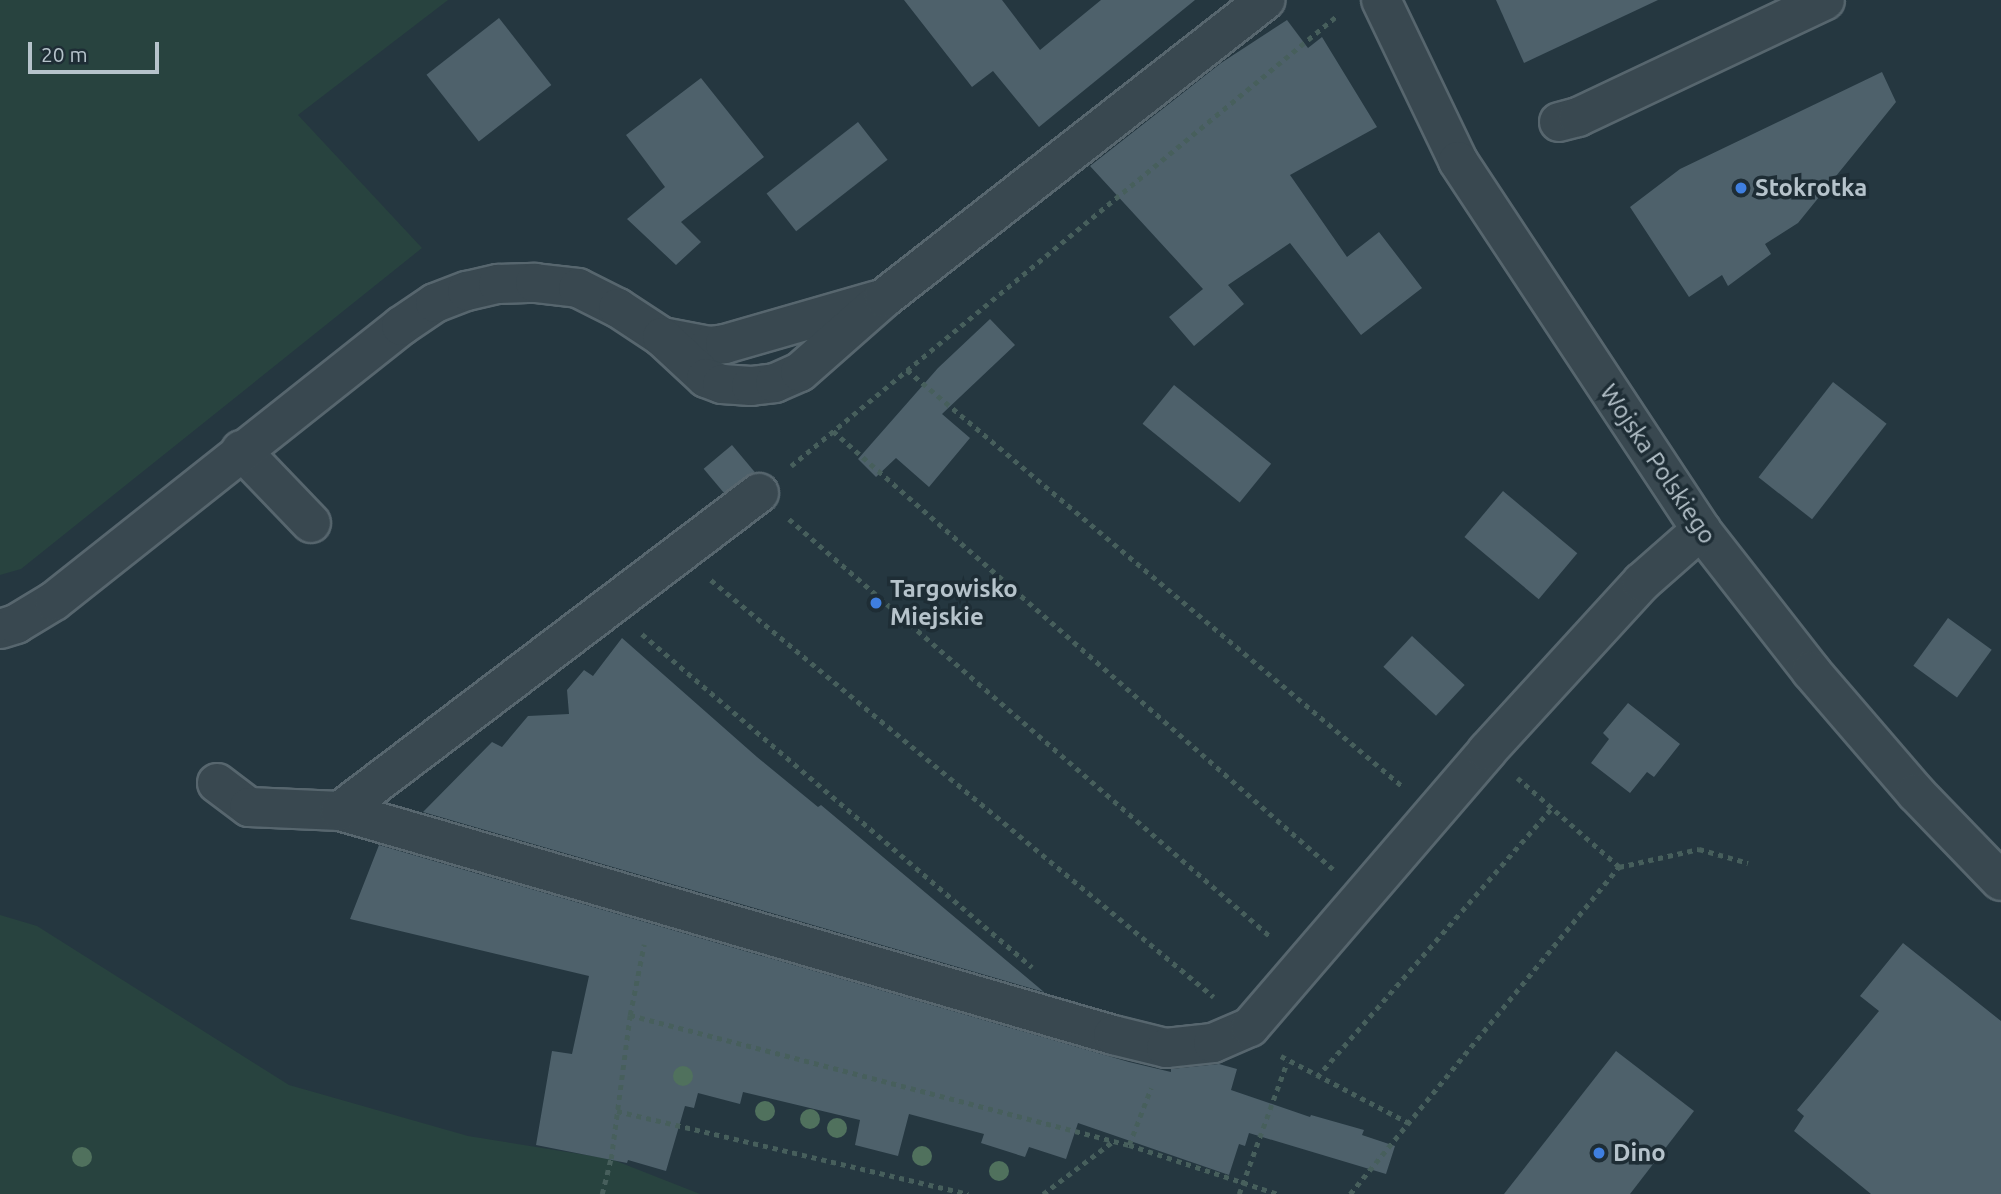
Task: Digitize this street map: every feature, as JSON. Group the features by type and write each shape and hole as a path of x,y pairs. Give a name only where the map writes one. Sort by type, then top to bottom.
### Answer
{"street":[{"path":"0,629 16,624 54,601 241,450 401,326 435,303 467,291 498,284 535,283 578,288 618,308 662,337 714,381 743,386 775,383 800,372 816,361 884,298 1266,0"},
{"name":"Wojska Polskiego","path":"1381,0 1458,161 1701,530 1811,671 1916,793 2001,881"},
{"path":"1559,122 1578,117 1825,0"},
{"path":"662,337 709,345 725,344 884,298"},
{"path":"241,450 311,523"},
{"path":"340,811 759,493"},
{"path":"217,783 249,807 340,811 1166,1048 1213,1043 1250,1027 1487,751 1642,582 1701,530"}],"path":[{"path":"1304,966 759,493 1338,15"},
{"path":"907,370 1433,813"},
{"path":"833,431 1363,895"},
{"path":"678,553 1250,1027 1287,1062 1409,1123"},
{"path":"610,605 1039,972"},
{"path":"1487,751 1619,867"},
{"path":"1317,1077 1552,808"},
{"path":"1350,1194 1619,867 1699,849 1748,863"},
{"path":"602,1194 630,1015 652,901"},
{"path":"630,1015 1129,1145 1278,1194"},
{"path":"1129,1145 1166,1048"},
{"path":"1238,1194 1287,1062"},
{"path":"617,1111 968,1194"},
{"path":"1043,1194 1113,1141"}],"green space":[{"path":"0,0 448,0 298,115 422,248 21,569 0,575"},
{"path":"0,915 37,926 289,1085 468,1136 611,1159 700,1194 0,1194"}],"building":[{"path":"904,0 1002,0 1040,50 1101,0 1195,0 1039,127 993,71 972,87"},
{"path":"1496,0 1658,0 1524,63"},
{"path":"499,18 551,85 479,142 427,75"},
{"path":"1287,20 1308,48 1322,37 1377,127 1290,175 1347,257 1379,232 1422,288 1361,335 1290,243 1228,285 1244,304 1194,346 1169,317 1203,289 1090,166 1221,63"},
{"name":"Stokrotka","path":"1882,72 1896,102 1798,223 1765,244 1771,254 1728,286 1722,275 1689,297 1630,207 1680,169"},
{"path":"701,78 764,157 681,222 701,242 676,265 627,219 665,187 626,135"},
{"path":"858,122 888,160 796,231 767,193"},
{"path":"990,319 1015,345 942,414 970,438 929,487 896,458 876,477 858,459 938,368"},
{"path":"1833,382 1887,424 1812,519 1759,477"},
{"path":"1174,385 1271,464 1240,503 1143,424"},
{"path":"732,445 754,472 726,496 704,469"},
{"path":"1503,491 1577,553 1539,599 1464,537"},
{"path":"1948,618 1992,650 1957,697 1913,666"},
{"path":"1412,636 1465,685 1436,716 1383,667"},
{"path":"622,638 757,757 818,807 821,805 1044,992 423,812 492,742 502,747 528,716 569,714 567,690 584,670 593,676"},
{"path":"1628,703 1680,744 1654,777 1647,772 1630,793 1591,763 1609,739 1603,733"},
{"path":"379,845 1129,1062 1171,1072 1171,1069 1219,1064 1237,1069 1231,1090 1310,1117 1311,1115 1364,1130 1362,1135 1395,1146 1386,1174 1249,1133 1245,1146 1239,1144 1229,1175 1078,1123 1066,1159 1029,1147 1025,1157 981,1143 984,1134 909,1114 898,1156 855,1145 860,1120 743,1092 740,1104 698,1093 694,1108 685,1106 666,1171 628,1160 627,1163 536,1145 552,1051 572,1054 589,976 350,919"},
{"path":"1903,943 2001,1021 2001,1194 1871,1194 1794,1131 1804,1116 1797,1110 1879,1011 1860,996"},
{"name":"Dino","path":"1616,1051 1694,1111 1630,1194 1504,1194"}],"place":[{"name":"Stokrotka","path":"1741,188"},
{"name":"Targowisko Miejskie","path":"876,603"},
{"name":"Dino","path":"1599,1153"}]}
